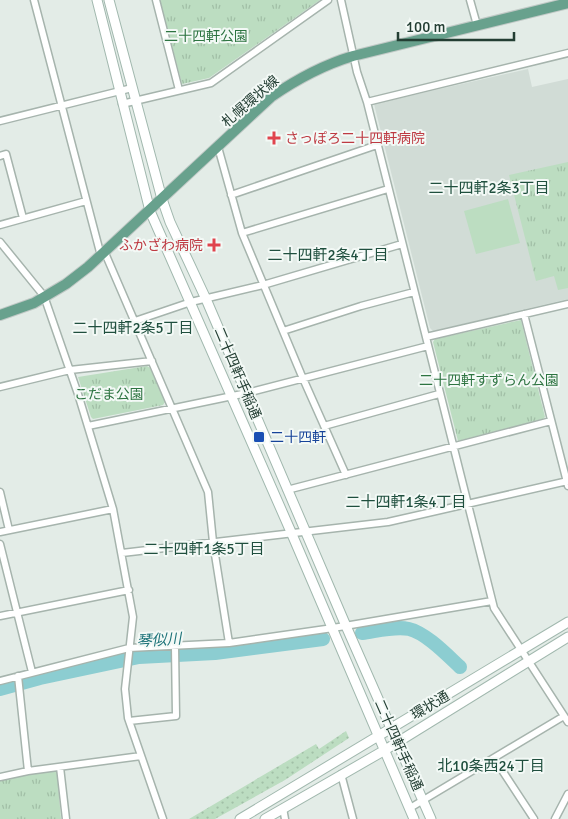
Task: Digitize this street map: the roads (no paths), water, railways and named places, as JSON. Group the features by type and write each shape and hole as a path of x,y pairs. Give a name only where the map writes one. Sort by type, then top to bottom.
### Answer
{"main road":[{"name":"札幌環状線","path":"0,314 34,303 66,284 103,254 271,98 290,84 323,66 353,56 568,3"}],"street":[{"path":"34,0 86,202 103,254 152,361 208,492 213,542 230,643"},
{"name":"二十四軒手稲通","path":"97,0 150,211 380,735 414,819"},
{"name":"二十四軒手稲通","path":"109,0 162,199 170,222 206,299 287,490 431,819"},
{"path":"156,0 179,90"},
{"path":"122,104 211,83 328,0"},
{"path":"341,0 353,56 367,102 494,608 568,722"},
{"path":"470,0 477,25"},
{"path":"367,102 568,53"},
{"path":"0,120 132,88"},
{"path":"231,195 377,145"},
{"path":"218,147 242,233 303,379 346,475"},
{"path":"0,156 6,154 23,218"},
{"path":"242,233 388,189"},
{"path":"0,225 86,202"},
{"path":"0,242 44,296 114,508 133,617 125,688 129,722 163,819"},
{"path":"134,321 191,302 263,285 402,244"},
{"path":"283,330 414,292"},
{"path":"426,337 568,304"},
{"path":"122,553 388,522 568,482 524,314"},
{"path":"88,426 247,393 428,346"},
{"path":"0,387 70,370 152,361"},
{"path":"324,426 439,394"},
{"path":"287,490 551,421"},
{"path":"0,492 10,530"},
{"path":"0,532 114,508"},
{"path":"0,544 32,672"},
{"path":"0,616 18,614 129,590"},
{"path":"0,681 18,679 32,672 129,651 176,649 230,643 346,626 492,601"},
{"name":"環状通","path":"240,819 568,622"},
{"name":"環状通","path":"265,819 385,750 568,637"},
{"path":"129,722 176,716 176,649"},
{"path":"18,679 28,771"},
{"path":"410,808 564,716"},
{"path":"0,777 28,771 141,756"},
{"path":"494,758 534,819"},
{"path":"60,768 66,819"},
{"path":"341,774 353,819"},
{"path":"555,819 568,794"},
{"path":"283,808 286,819"}],"waterway":[{"name":"琴似川","path":"362,633 392,628 416,631 443,651 460,667"},
{"name":"琴似川","path":"0,689 40,678 139,657 215,653 323,639"}],"place":[{"name":"さっぽろ二十四軒病院","path":"274,138"},
{"name":"ふかざわ病院","path":"214,245"},
{"name":"二十四軒","path":"259,437"}],"district":[{"name":"二十四軒2条3丁目","path":"489,188"},
{"name":"二十四軒2条4丁目","path":"328,255"},
{"name":"二十四軒2条5丁目","path":"133,328"},
{"name":"二十四軒1条4丁目","path":"406,502"},
{"name":"二十四軒1条5丁目","path":"204,549"},
{"name":"北10条西24丁目","path":"491,766"}],"park label":[{"name":"二十四軒公園","path":"206,36"},
{"name":"二十四軒すずらん公園","path":"489,380"},
{"name":"こだま公園","path":"109,394"}]}
